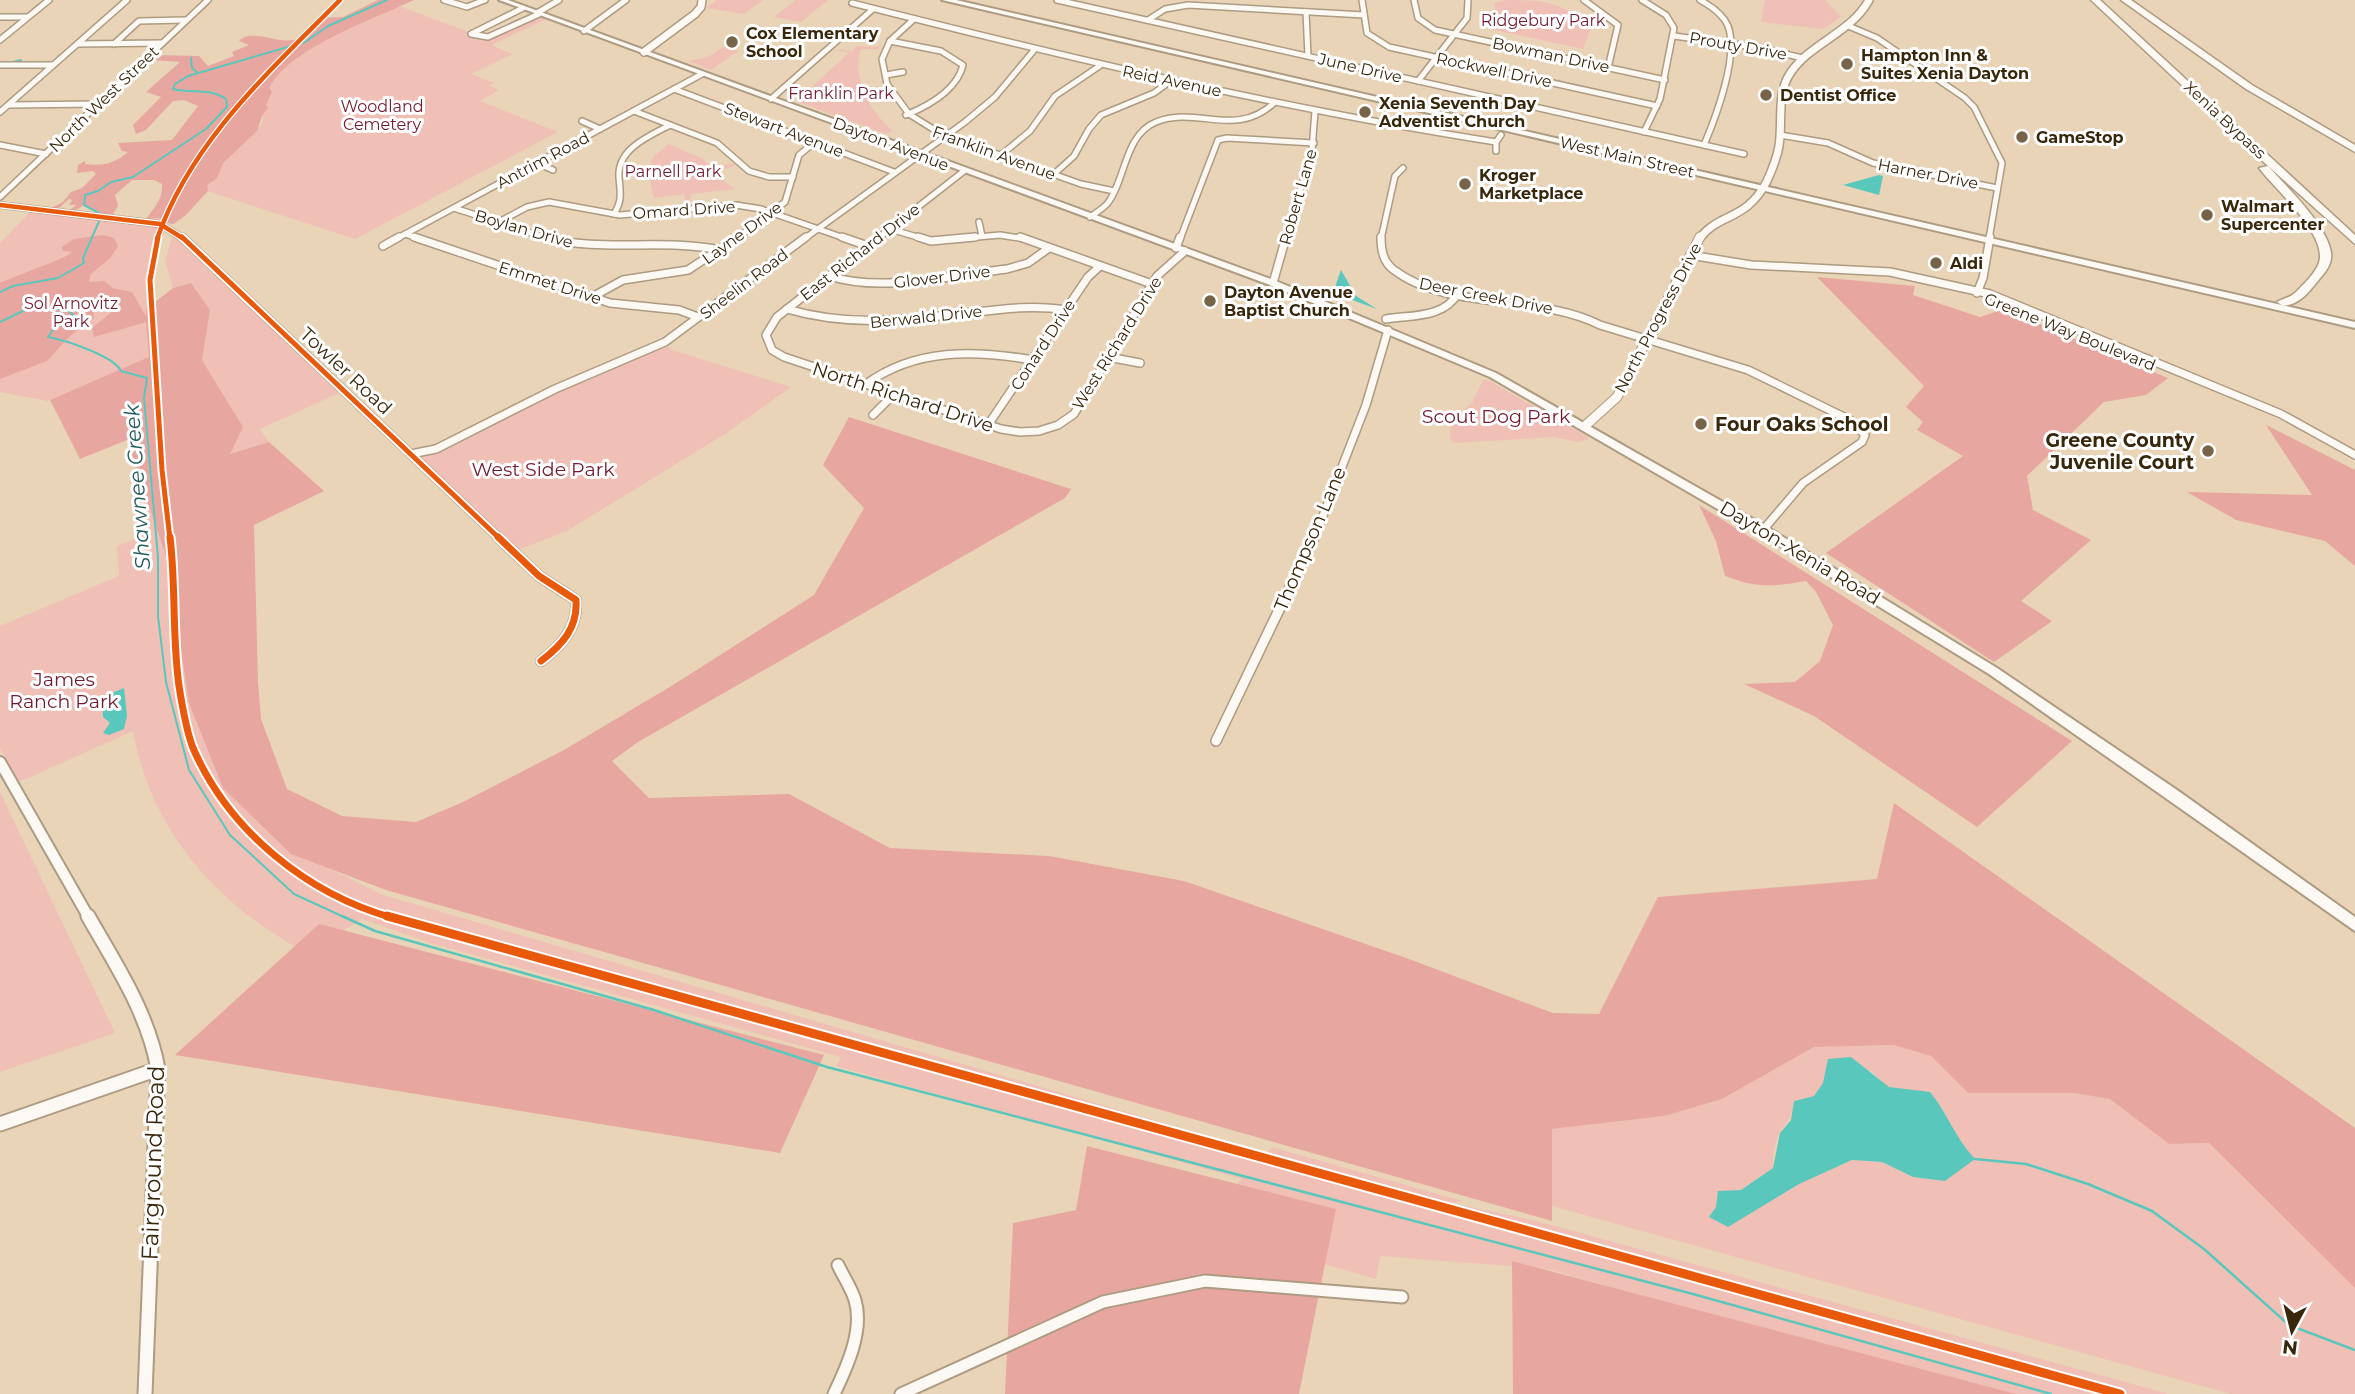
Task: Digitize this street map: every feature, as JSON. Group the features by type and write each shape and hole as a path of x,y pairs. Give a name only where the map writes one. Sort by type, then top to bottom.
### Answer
{"highway":[{"name":"Xenia Bypass","path":"2095,0 2355,241"},
{"name":"Xenia Bypass","path":"2125,0 2249,87 2355,149"},
{"path":"2163,63 2248,148 2322,242 2326,257 2322,267 2297,298 2283,302"}],"main road":[{"name":"Dayton Avenue","path":"502,0 515,2 538,14 1202,257"},
{"name":"West Main Street","path":"946,0 1763,185"},
{"name":"West Main Street","path":"968,0 2143,273"},
{"name":"Dayton-Xenia Road","path":"1202,257 1384,325 1493,375 1585,426 1763,530 1993,671 2172,794 2355,925"},
{"path":"2143,273 2355,318"},
{"path":"2143,273 2355,325"}],"street":[{"path":"0,40 48,0"},
{"path":"0,112 127,0"},
{"name":"North West Street","path":"0,197 208,0"},
{"path":"444,0 471,7 485,0"},
{"path":"523,8 471,34 488,37 538,14 559,0"},
{"path":"584,31 626,0"},
{"path":"644,52 695,14 702,5 702,0"},
{"name":"June Drive","path":"1057,0 1744,154"},
{"name":"Rockwell Drive","path":"1362,0 1366,30 1376,41 1395,48 1657,106"},
{"name":"Bowman Drive","path":"1414,0 1418,18 1422,23 1454,35 1665,80"},
{"path":"1418,81 1467,18 1468,0"},
{"path":"1584,0 1618,25 1608,68"},
{"path":"1642,0 1669,17 1674,25 1665,80 1657,106 1644,132"},
{"path":"1700,0 1725,22 1729,31 1721,98 1704,145"},
{"path":"1763,185 1778,153 1784,86 1802,58 1860,15 1869,0"},
{"name":"Reid Avenue","path":"852,3 1169,82 1426,133 1496,142"},
{"path":"1102,10 1109,4"},
{"path":"1148,20 1160,11 1181,6 1364,15"},
{"path":"771,99 873,9"},
{"path":"1306,12 1308,56"},
{"path":"0,17 27,17"},
{"path":"890,41 949,54 959,59 963,65 961,75 922,110 906,115 886,75 882,59 890,41 914,19"},
{"path":"114,44 139,21 186,20"},
{"path":"1846,25 1877,38 1970,103 2000,155 2002,163 1983,278 1977,292"},
{"path":"1242,41 1251,33"},
{"name":"Prouty Drive","path":"1674,36 1729,43 1802,58"},
{"path":"78,44 162,43"},
{"name":"Sheelin Road","path":"411,454 436,449 555,389 652,349 990,102 1035,49"},
{"path":"0,65 53,65"},
{"path":"1001,155 1030,131 1055,96 1101,65"},
{"path":"886,75 903,72"},
{"name":"Antrim Road","path":"383,246 702,74"},
{"path":"1054,174 1074,155 1099,116 1119,104 1156,93 1169,82"},
{"name":"Stewart Avenue","path":"674,89 894,172"},
{"path":"1090,218 1105,205 1114,191 1140,134 1149,126 1172,118 1248,119 1264,113 1274,103"},
{"path":"0,105 98,104"},
{"path":"634,111 721,146 749,171 769,177 793,177"},
{"name":"Robert Lane","path":"1273,283 1314,142 1315,111"},
{"name":"Franklin Avenue","path":"906,115 922,126 946,135 1089,187 1114,191"},
{"path":"582,121 600,129"},
{"path":"614,214 623,196 619,173 624,159 640,142 670,125"},
{"path":"1496,151 1496,142 1501,135"},
{"name":"Harner Drive","path":"1780,135 1828,143 1873,163 1997,188"},
{"path":"1180,250 1218,140 1227,138 1314,142"},
{"name":"Layne Drive","path":"592,297 623,280 688,270 720,250 788,199 799,155 815,142"},
{"path":"0,145 46,154"},
{"path":"537,163 553,170"},
{"name":"Deer Creek Drive","path":"1403,168 1395,177 1381,242 1382,254 1395,272 1411,281 1458,293 1576,314 1600,325 1755,372 1850,420 1863,431 1862,442 1802,483 1763,530"},
{"name":"East Richard Drive","path":"767,341 770,325 787,309 964,171"},
{"name":"North Progress Drive","path":"1585,426 1617,397 1706,230 1748,208 1763,185"},
{"name":"Omard Drive","path":"499,222 527,207 549,202 614,214 730,205 772,213 868,246"},
{"name":"Towler Road","path":"0,205 161,224 174,229 539,576 576,600 578,610 572,626 559,648 541,661"},
{"name":"Boylan Drive","path":"454,208 578,245 616,246 678,242 720,250"},
{"path":"979,222 982,236"},
{"path":"890,229 931,241 1015,236 1152,284"},
{"name":"Emmet Drive","path":"405,234 592,297 625,306 679,310 698,317"},
{"name":"Glover Drive","path":"830,276 848,282 876,284 1007,270 1028,263 1049,247"},
{"name":"West Richard Drive","path":"1047,429 1074,414 1152,284 1180,250"},
{"name":"Greene Way Boulevard","path":"1690,256 1915,280 1977,292 2020,305 2281,414 2355,455"},
{"name":"Conard Drive","path":"988,425 1087,277 1099,267"},
{"name":"Greene Way Boulevard","path":"1977,292 2289,423 2355,461"},
{"path":"1384,325 1444,309 1458,293"},
{"name":"Berwald Drive","path":"787,309 819,319 859,324 1028,305 1066,310"},
{"name":"Thompson Lane","path":"1216,741 1305,561 1366,405 1384,325"},
{"name":"North Richard Drive","path":"767,341 772,349 784,357 988,425 1018,432 1047,429"},
{"path":"866,384 890,367 912,360 986,352 1034,360"},
{"path":"1108,357 1140,363"},
{"path":"873,415 894,394"},
{"name":"Fairground Road","path":"0,762 144,1015 153,1040 158,1069 145,1394"},
{"path":"0,1124 158,1069"},
{"path":"834,1394 843,1377 856,1330 856,1303 838,1265"},
{"path":"901,1394 1104,1302 1205,1281 1402,1297"}],"green space":[{"path":"336,0 345,0 289,56 167,222 154,279 169,524 190,697 198,726 216,765 328,868 383,895 1267,1153 1272,1147 1462,1201 1450,1203 1533,1220 2169,1394 1994,1394 1547,1269 1380,1256 1376,1279 1199,1228 1242,1179 836,1066 841,1057 434,944 362,919 307,953 244,912 193,862 172,833 155,802 142,768 133,731 19,782 0,748 0,626 119,576 117,546 134,539 135,433 146,360 47,401 0,392 0,243 30,212 155,226 162,208 267,73"},
{"path":"378,0 414,0 332,37 294,60 269,88 272,92 266,105 268,108 257,131 223,163 217,178 207,185 208,191 185,216 173,224 162,222 163,218 146,219 161,195 162,184 154,180 132,180 115,195 118,206 112,216 101,215 84,205 73,212 69,211 76,205 69,205 72,200 69,199 57,210 49,209 63,202 71,192 82,188 96,174 93,171 77,173 78,165 85,161 85,164 97,165 118,159 128,152 122,151 118,143 172,140 198,106 184,100 173,101 146,130 136,134 133,125 161,97 146,92 180,62 152,60 155,55 199,56 208,66 234,56 232,52 249,45 239,41 245,37 292,40 304,34 319,18 343,17"},
{"path":"717,0 763,0 744,14 706,8"},
{"path":"796,0 828,0 801,22 774,17"},
{"name":"Ridgebury Park","path":"1506,0 1552,4 1580,17 1592,25 1583,49 1490,29 1497,19 1494,3"},
{"path":"1765,0 1825,0 1841,17 1823,29 1761,22"},
{"name":"Woodland Cemetery","path":"391,3 469,32 466,35 483,41 541,15 549,18 491,45 512,54 471,74 494,83 489,86 499,90 480,101 558,132 355,239 195,187 262,124 265,85 294,57"},
{"name":"Franklin Park","path":"857,46 881,47 861,49 859,71 870,104 893,131 885,134 796,101 849,53 833,49 852,51"},
{"path":"723,47 738,51 711,70 689,61 708,57"},
{"name":"Parnell Park","path":"669,144 703,159 712,169 733,163 735,166 715,172 735,189 691,194 690,206 684,206 685,194 654,198 649,176 627,181 649,175 652,158"},
{"path":"173,234 339,393 260,429 269,442 229,454 243,427 202,360 210,310 191,283 173,288 165,261"},
{"name":"Sol Arnovitz Park","path":"103,235 114,238 118,246 111,257 90,275 89,282 104,281 113,288 132,292 146,316 146,309 173,288 191,283 210,310 202,360 243,427 230,454 269,442 324,491 254,525 258,682 261,719 287,789 342,816 416,822 463,802 564,750 673,685 814,595 864,508 823,465 849,417 1071,489 1065,498 638,742 612,761 649,798 789,794 890,848 1049,856 1184,881 1409,959 1553,1013 1599,1014 1658,897 1877,879 1894,803 2355,1128 2355,1288 2209,1143 2169,1144 2110,1099 2074,1093 1968,1093 1931,1056 1894,1045 1814,1047 1722,1099 1664,1116 1552,1129 1552,1221 386,890 291,854 223,788 189,703 168,562 127,440 80,459 50,400 149,357 146,322 94,337 92,328 113,311 109,303 98,301 93,308 94,318 70,336 47,361 0,379 0,283 68,255 72,252 63,251 62,247 74,239"},
{"path":"1817,277 1915,286 1913,295 1980,317 2004,309 2168,378 2146,395 2104,402 2027,476 2033,510 2091,540 2021,601 2052,621 1994,662 1826,553 1963,456 1917,430 1923,422 1906,407 1924,386"},
{"name":"West Side Park","path":"668,347 791,387 725,434 567,531 513,552 417,454 597,370"},
{"name":"Scout Dog Park","path":"1483,380 1488,380 1588,437 1588,440 1577,442 1554,437 1454,443 1450,440 1451,421 1472,403"},
{"path":"2266,425 2355,470 2355,566 2325,541 2236,520 2187,492 2312,495"},
{"path":"1699,505 2072,741 1977,827 1814,716 1744,684 1795,682 1820,661 1833,625 1816,592 1806,581 1765,585 1746,583 1725,576 1716,541"},
{"path":"0,792 115,1033 0,1072"},
{"path":"319,924 824,1055 780,1153 175,1055"},
{"path":"1894,1045 1931,1056 1968,1093 2074,1093 2110,1099 2169,1144 2209,1143 2355,1288 2355,1394 2231,1394 1552,1206 1552,1129 1664,1116 1722,1099 1814,1047","holes":["1870,1070 1889,1088 1930,1092 1974,1159 1944,1181 1913,1177 1882,1162 1852,1160 1799,1184 1710,1217 1728,1192 1741,1190 1773,1168 1776,1141 1791,1117 1794,1101 1814,1096 1823,1083"]},
{"path":"1087,1146 1336,1209 1299,1394 1005,1394 1013,1223 1076,1210"},
{"path":"1512,1261 2016,1394 1513,1394"}],"water":[{"path":"1883,176 1879,195 1843,185"},
{"path":"1341,270 1356,296 1377,309 1336,294"},
{"path":"124,688 127,716 124,729 109,735 103,733 110,723 103,717 102,697"},
{"path":"1851,1057 1889,1087 1930,1092 1975,1159 1945,1181 1913,1177 1882,1162 1852,1160 1799,1184 1728,1227 1709,1217 1716,1207 1718,1191 1741,1190 1773,1168 1780,1133 1791,1120 1794,1101 1814,1096 1823,1083 1828,1059"}],"waterway":[{"name":"Shawnee Creek","path":"101,214 84,205 85,195 98,191 111,182 133,177 206,129 227,107 226,99 220,95 173,89 175,84 188,76 305,42 328,26 387,0"},
{"path":"191,58 192,68 197,72"},
{"path":"13,62 21,60"},
{"name":"Shawnee Creek","path":"0,292 13,286 58,278 84,263 83,258 100,219"},
{"name":"Shawnee Creek","path":"0,322 27,309 67,309 73,315 72,319 54,328 48,337 88,350 117,365 121,371 147,378 144,398 158,557 158,616 166,682 189,770 230,835 294,894 346,918"},
{"path":"342,916 375,931 654,1010 827,1067 1693,1294 2051,1394"},
{"path":"1975,1159 2026,1164 2088,1184 2152,1211 2204,1249 2289,1325 2355,1350"}],"cycle path":[{"path":"340,0 249,92 194,161 173,198 158,238 150,280 179,685 192,745 211,784 230,810 279,861 338,897 384,915 2120,1394"},
{"path":"0,205 160,224 178,233 539,576 576,600 575,619 568,635 541,661"}],"place":[{"name":"Cox Elementary School","path":"732,42"},
{"name":"Hampton Inn & Suites Xenia Dayton","path":"1847,64"},
{"name":"Dentist Office","path":"1766,95"},
{"name":"Xenia Seventh Day Adventist Church","path":"1365,112"},
{"name":"GameStop","path":"2022,137"},
{"name":"Kroger Marketplace","path":"1465,184"},
{"name":"Walmart Supercenter","path":"2207,215"},
{"name":"Aldi","path":"1936,263"},
{"name":"Dayton Avenue Baptist Church","path":"1210,301"},
{"name":"Four Oaks School","path":"1701,424"},
{"name":"Greene County Juvenile Court","path":"2208,451"}],"park label":[{"name":"James Ranch Park","path":"64,690"}]}
